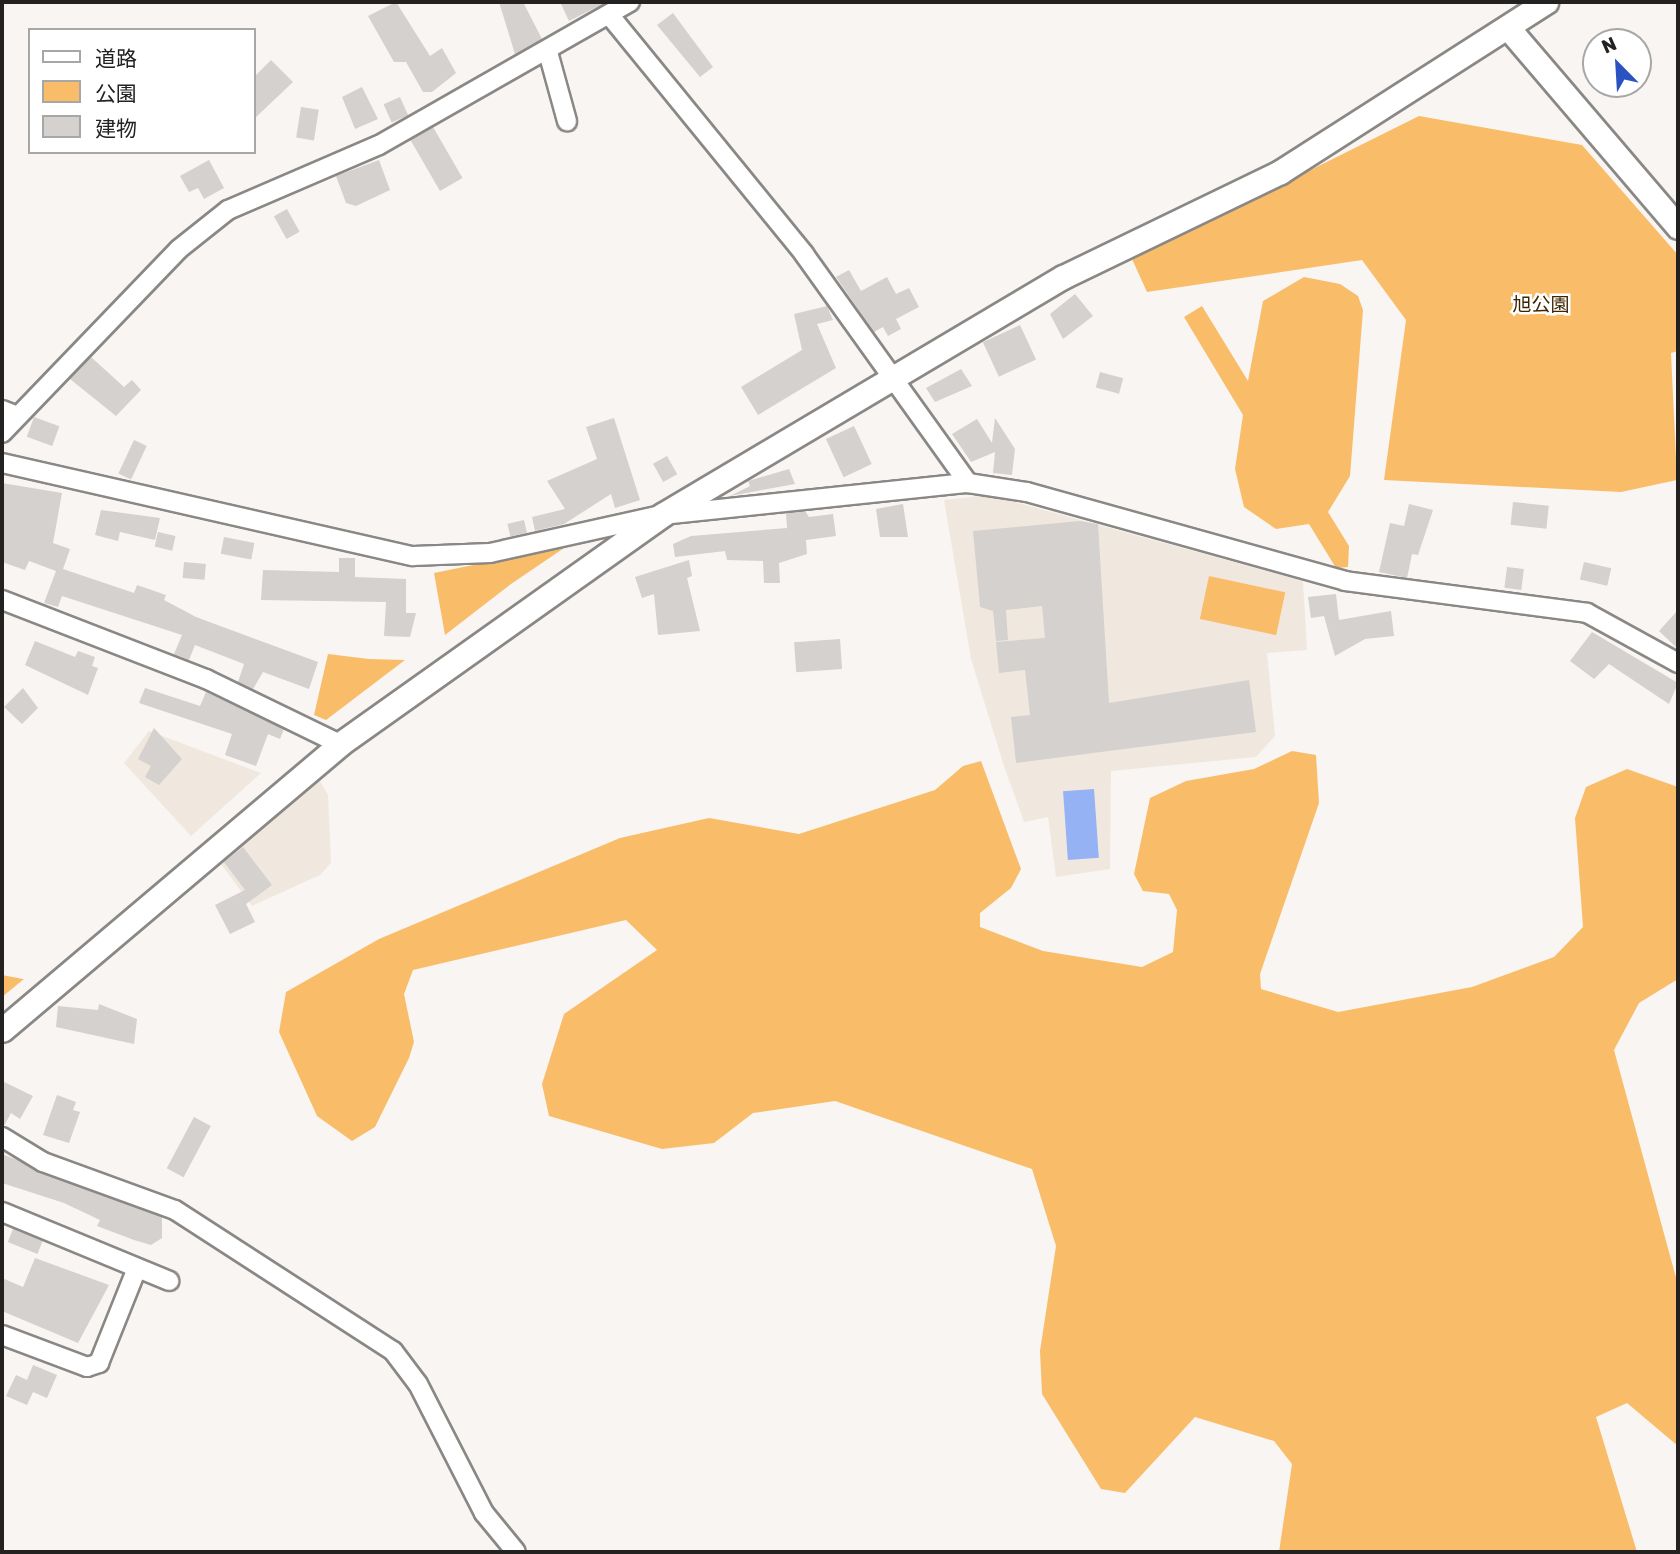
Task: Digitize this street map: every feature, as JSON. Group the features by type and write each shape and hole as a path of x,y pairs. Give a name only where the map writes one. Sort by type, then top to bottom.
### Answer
{"street":[{"path":"2,433 10,413 179,249 228,210 379,145 611,17 630,2"},
{"path":"2,1030 340,744 662,515 890,375 1063,277 1280,172 1509,29 1546,2"},
{"path":"611,17 694,113 968,483"},
{"path":"1509,29 1678,227"},
{"path":"548,52 567,121"},
{"path":"2,463 413,556 490,553 662,515 968,483 1027,492 1345,581 1587,613 1678,663"},
{"path":"2,600 206,679 340,744"},
{"path":"2,1137 43,1162 175,1210 393,1351 418,1384 484,1513 516,1552"},
{"path":"2,1212 169,1281"},
{"path":"2,1335 87,1367 99,1363 136,1268"}],"shaded area":[{"path":"989,495 1303,581 1307,650 1267,653 1275,736 1256,757 1111,771 1110,869 1056,877 1048,817 1024,822 1003,763 971,659 944,500"},
{"path":"149,731 261,773 191,836 124,763"},
{"path":"317,776 328,795 331,863 320,875 252,906 218,860"}],"green space":[{"name":"旭公園","path":"1419,116 1582,145 1678,255 1678,351 1671,353 1677,480 1621,492 1384,480 1406,320 1362,260 1147,292 1132,259"},
{"path":"1304,277 1340,284 1358,296 1363,310 1350,476 1328,512 1349,546 1348,567 1336,568 1309,524 1276,529 1244,507 1235,469 1243,415 1184,317 1202,306 1248,381 1263,301"},
{"path":"567,546 511,584 445,635 434,573"},
{"path":"1209,576 1285,592 1276,635 1200,619"},
{"path":"328,654 405,660 326,720 314,715"},
{"path":"1292,751 1316,755 1319,803 1260,974 1261,989 1338,1012 1472,987 1554,957 1583,927 1575,818 1586,787 1627,769 1678,787 1678,979 1639,1003 1614,1050 1678,1285 1678,1446 1627,1403 1596,1417 1637,1552 1279,1552 1292,1464 1274,1441 1195,1417 1125,1493 1101,1489 1042,1394 1040,1351 1056,1246 1032,1169 835,1101 753,1113 714,1143 662,1149 549,1116 542,1084 564,1014 657,950 626,920 413,970 404,994 414,1042 409,1058 375,1127 352,1141 317,1116 279,1032 286,992 379,939 620,838 709,818 799,834 935,790 963,766 981,761 1021,869 1011,888 980,913 980,927 1043,951 1142,967 1173,952 1177,910 1169,894 1143,891 1134,874 1150,798 1186,781 1254,769"},
{"path":"2,975 23,979 24,979 2,997"}],"water":[{"path":"1094,789 1099,858 1068,860 1063,791"}],"building":[{"path":"396,2 430,56 442,48 456,73 432,92 423,92 406,62 394,62 368,16"},
{"path":"499,2 523,2 542,39 515,54"},
{"path":"560,2 607,2 569,21"},
{"path":"673,13 713,67 700,77 657,25"},
{"path":"271,60 293,82 256,117 256,75"},
{"path":"362,87 378,119 355,129 342,97"},
{"path":"400,97 408,115 392,123 384,104"},
{"path":"301,107 319,110 314,140 296,138"},
{"path":"433,127 462,178 440,191 410,140"},
{"path":"209,160 224,188 204,199 198,188 189,192 180,176"},
{"path":"379,160 390,190 356,206 346,203 336,176"},
{"path":"287,209 300,232 286,239 274,216"},
{"path":"849,270 861,291 887,277 896,294 909,288 919,307 896,319 901,329 888,336 883,327 874,332 836,277"},
{"path":"1075,294 1093,316 1063,339 1050,314"},
{"path":"827,306 833,320 817,324 836,368 758,415 741,387 802,350 794,314"},
{"path":"1020,325 1036,359 999,377 983,342"},
{"path":"91,357 124,387 132,380 141,390 116,416 70,379"},
{"path":"961,369 972,386 935,402 926,388"},
{"path":"1100,372 1123,378 1119,394 1096,387"},
{"path":"34,417 59,426 52,446 27,437"},
{"path":"614,418 640,500 615,508 611,494 564,524 535,531 532,517 565,509 547,481 597,459 586,427"},
{"path":"995,418 1015,449 1012,475 993,473 995,452 971,462 952,434 977,419 992,443"},
{"path":"854,426 872,464 844,477 826,439"},
{"path":"134,440 147,446 131,479 118,474"},
{"path":"667,456 677,474 663,482 653,464"},
{"path":"789,469 795,484 730,496 750,486 748,481"},
{"path":"2,483 62,493 53,543 70,549 63,569 134,593 137,585 166,595 164,600 196,617 318,662 309,689 263,672 253,689 238,682 244,664 195,645 189,660 174,654 182,635 62,596 58,607 44,603 56,571 29,561 25,570 2,562"},
{"path":"1513,502 1549,506 1546,529 1511,525"},
{"path":"903,504 908,537 880,537 876,509"},
{"path":"1409,504 1433,510 1418,555 1412,554 1407,578 1379,572 1390,523 1404,526"},
{"path":"101,510 160,518 155,540 120,532 118,541 95,535"},
{"path":"805,511 809,517 833,514 836,536 806,540 807,554 779,563 780,583 764,583 763,561 727,560 725,551 675,557 673,544 691,536 787,528 786,513"},
{"path":"524,520 527,533 510,536 507,524"},
{"path":"1080,521 1098,524 1109,703 1249,680 1256,732 1016,763 1011,717 1030,715 1025,670 999,673 996,642 1045,638 1042,606 1006,610 1008,640 996,641 993,611 980,607 973,531"},
{"path":"158,532 176,536 172,551 155,547"},
{"path":"224,537 254,543 251,560 221,554"},
{"path":"339,558 355,558 355,577 406,579 406,613 416,613 410,637 384,636 386,602 261,600 263,570 339,572"},
{"path":"689,560 692,576 687,578 700,631 658,635 654,594 642,598 635,577"},
{"path":"184,562 206,564 205,580 183,578"},
{"path":"1584,562 1611,568 1607,586 1580,580"},
{"path":"1507,567 1524,569 1521,590 1504,588"},
{"path":"1336,594 1339,620 1391,611 1394,636 1365,639 1335,656 1324,616 1311,618 1308,597"},
{"path":"1678,610 1678,649 1659,631"},
{"path":"1592,632 1678,683 1669,704 1609,664 1594,679 1570,661"},
{"path":"840,639 842,669 796,672 794,642"},
{"path":"35,641 75,657 78,651 95,657 92,666 98,668 88,695 25,665"},
{"path":"23,688 38,708 22,724 4,707"},
{"path":"145,688 200,706 206,692 284,729 280,739 268,734 256,766 225,755 232,734 139,703"},
{"path":"154,728 182,759 159,785 145,777 151,766 138,759"},
{"path":"243,847 272,885 246,904 255,922 230,934 215,905 245,890 224,862"},
{"path":"99,1004 137,1019 134,1044 56,1027 58,1006 98,1010"},
{"path":"2,1081 33,1096 20,1119 11,1113 4,1126"},
{"path":"57,1095 76,1102 73,1110 80,1112 69,1143 43,1135"},
{"path":"194,1117 211,1126 184,1177 167,1168"},
{"path":"2,1154 162,1217 162,1238 151,1245 134,1240 97,1226 100,1220 64,1203 2,1183"},
{"path":"13,1229 43,1241 37,1254 8,1242"},
{"path":"35,1258 109,1285 78,1343 2,1311 2,1278 23,1287"},
{"path":"33,1365 57,1375 47,1398 33,1392 27,1405 6,1396 16,1375 27,1380"}]}
